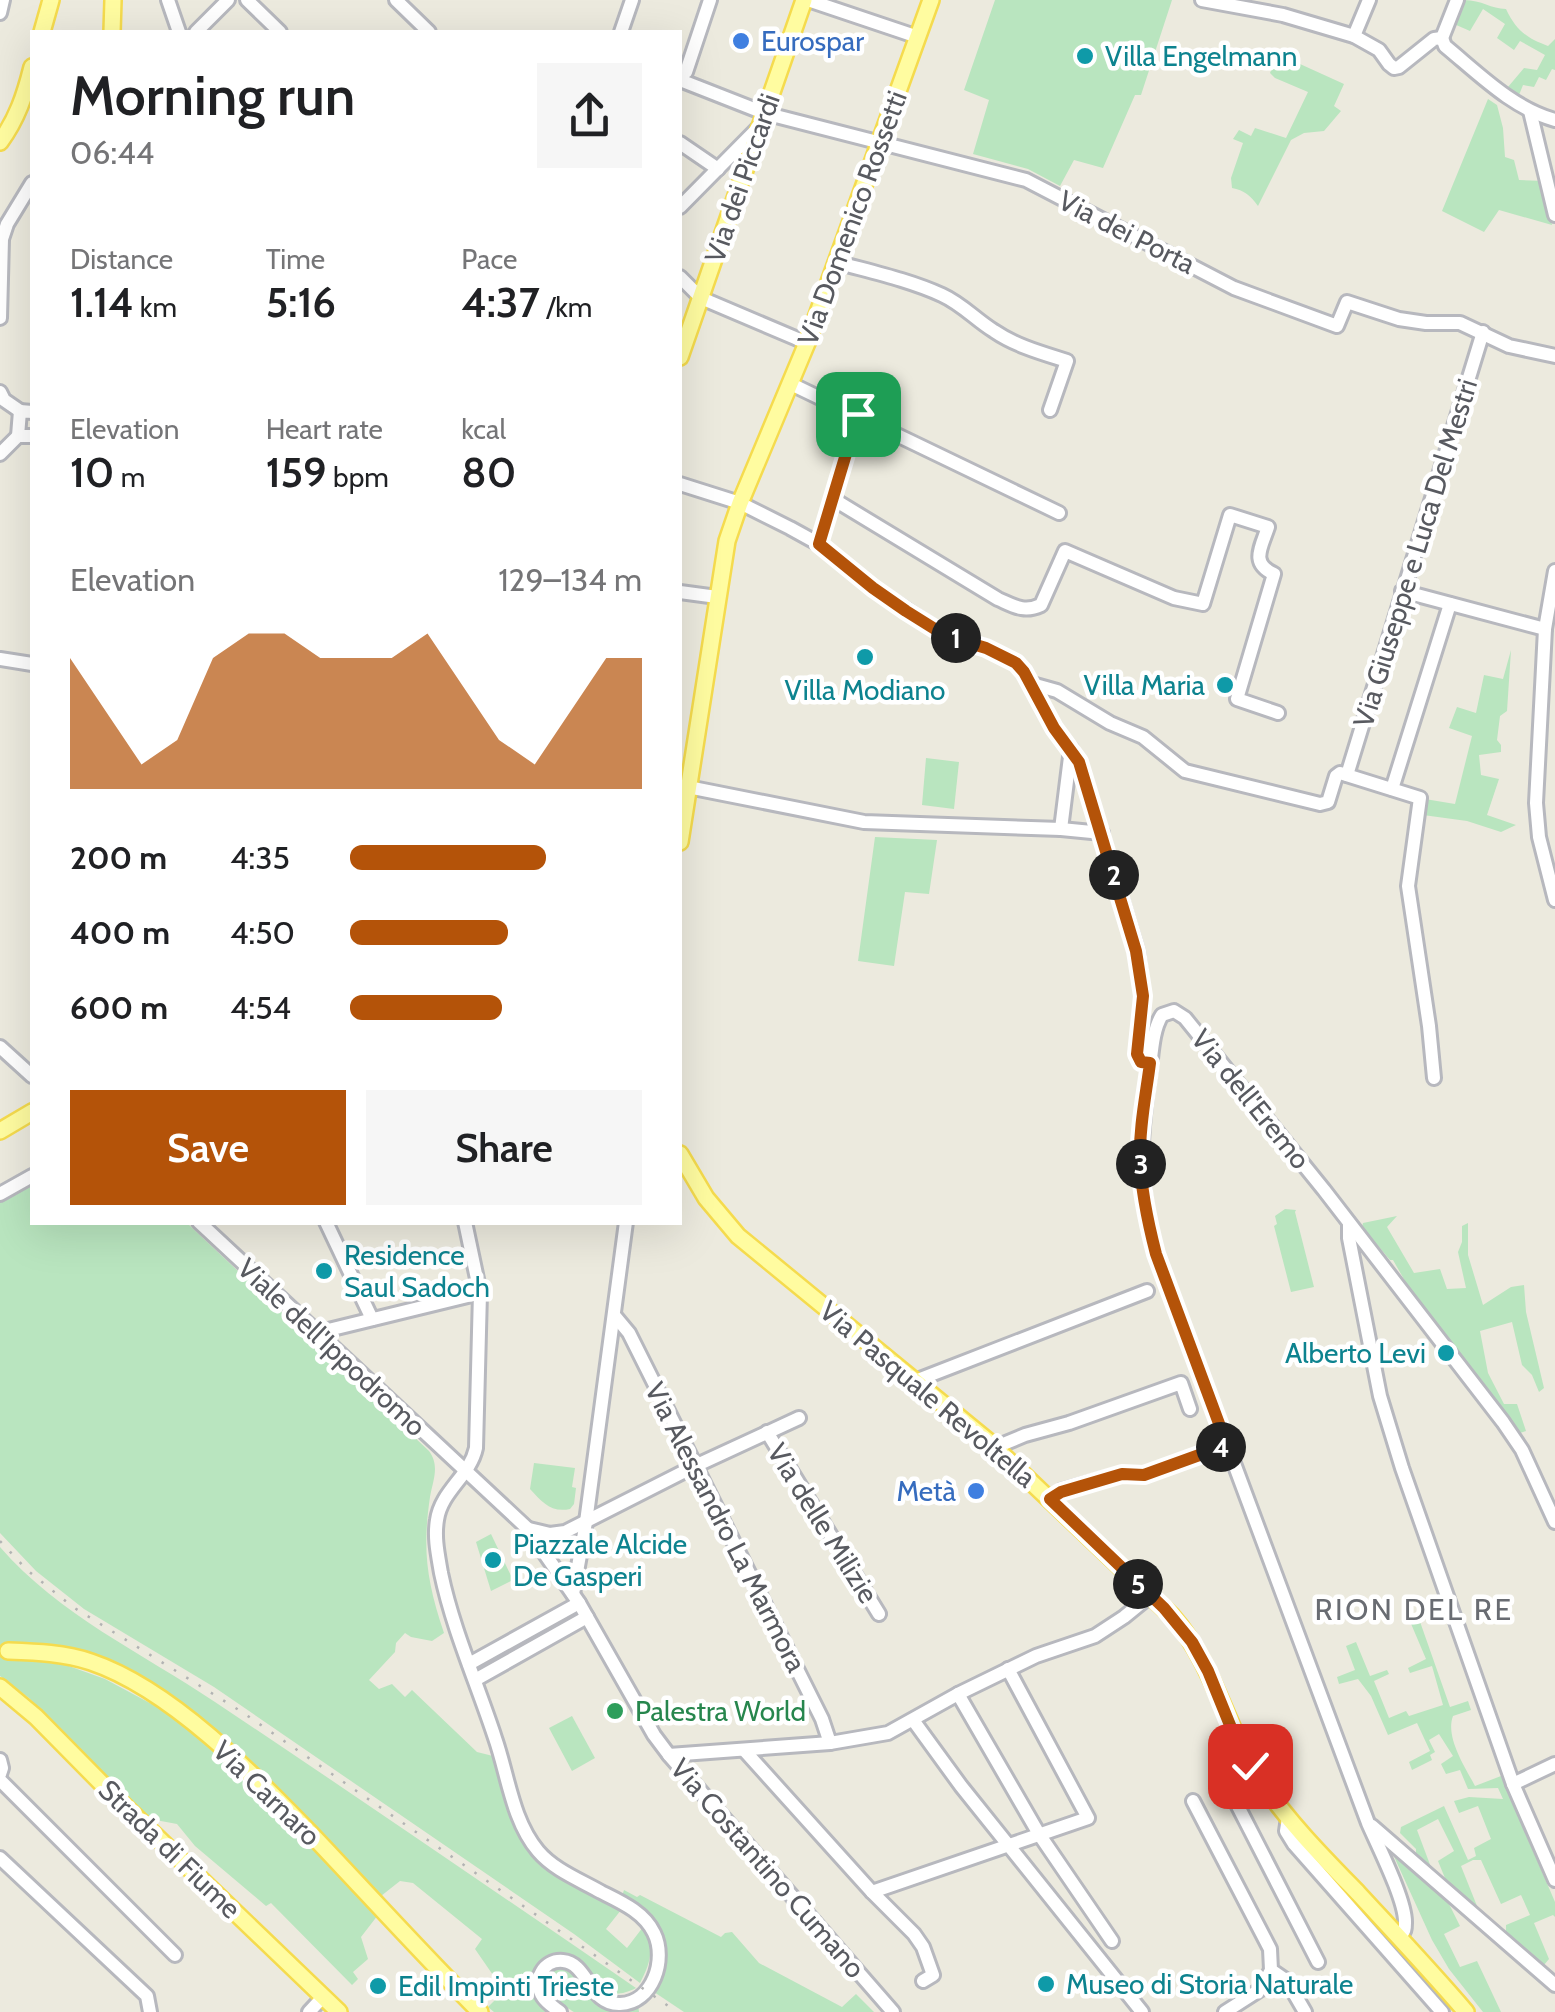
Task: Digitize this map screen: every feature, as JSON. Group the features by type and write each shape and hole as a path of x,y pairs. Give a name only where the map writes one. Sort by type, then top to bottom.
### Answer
{"main road":[{"path":"43,30 51,0"},
{"path":"112,30 113,0"},
{"name":"Via dei Piccardi","path":"682,351 806,0"},
{"name":"Via Domenico Rossetti","path":"682,828 688,788 686,765 727,541 807,343 931,0"},
{"path":"0,142 20,109 30,74"},
{"path":"6,1127 30,1114"},
{"name":"Via Pasquale Revoltella","path":"682,1157 706,1198 738,1236 996,1447 1150,1595 1192,1642 1250,1766 1288,1818 1466,2012"},
{"name":"Via Carnaro","path":"8,1650 90,1661 136,1684 195,1725 244,1766 480,2012"},
{"name":"Strada di Fiume","path":"0,1688 36,1718 338,2012"}],"street":[{"path":"0,13 4,0"},
{"path":"168,0 178,30"},
{"path":"198,30 228,0"},
{"path":"247,0 278,30"},
{"path":"396,0 422,30"},
{"path":"622,30 632,0"},
{"path":"686,76 710,0"},
{"path":"806,0 918,36"},
{"path":"1202,0 1283,16 1354,36 1379,50 1394,68 1434,38 1442,38"},
{"path":"1354,36 1369,0"},
{"path":"1457,0 1442,38 1445,46 1530,110 1555,120"},
{"name":"Via dei Porta","path":"686,76 761,121 878,142 1026,180 1234,288 1337,326 1347,302 1426,324 1456,322 1521,350 1555,356"},
{"path":"1530,110 1555,216"},
{"path":"682,206 761,121"},
{"path":"682,144 718,169"},
{"path":"0,318 2,239 30,186"},
{"path":"836,262 946,296 1015,343 1067,361 1050,410"},
{"path":"682,279 701,298 807,343"},
{"name":"Via Giuseppe e Luca Del Mestri","path":"1346,775 1484,332"},
{"path":"791,384 1059,514"},
{"path":"0,392 4,400 26,411 18,436 0,454"},
{"path":"819,544 858,414"},
{"path":"18,436 30,436"},
{"name":"Via dell'Eremo","path":"682,485 740,503 819,544 873,588 946,636 986,648 1016,663 1079,762 1102,833 1143,982 1137,1054 1141,1062 1150,1063 1162,1014 1180,1014 1349,1221 1516,1439 1555,1522"},
{"path":"833,499 998,599 1030,610 1040,606 1065,551 1174,598 1204,604 1230,515 1268,528 1260,563 1274,574 1237,700 1278,713"},
{"path":"1555,571 1545,629 1536,803 1539,837 1555,900"},
{"path":"1402,591 1545,629"},
{"path":"682,592 717,596"},
{"path":"1392,789 1450,604"},
{"path":"0,659 30,664"},
{"path":"1032,684 1057,691 1142,738 1185,771 1320,804 1328,802 1338,774 1420,798 1408,886 1430,1026 1434,1078"},
{"path":"1062,829 1071,749"},
{"path":"688,788 864,822 1102,833"},
{"path":"0,1047 30,1074"},
{"path":"1150,1063 1140,1158 1156,1254 1404,1914 1405,1929 1399,1938"},
{"path":"0,1194 30,1177"},
{"path":"1349,1221 1380,1396 1402,1468 1514,1784 1555,1880"},
{"name":"Viale dell'Ippodromo","path":"201,1225 466,1471"},
{"path":"327,1225 372,1319"},
{"path":"466,1225 480,1292 476,1448 474,1458 438,1513 436,1539 452,1621 531,1841 550,1863 643,1918 654,1932 659,1948 658,1965 649,1987 631,2002 618,2004 596,1993 574,1964 560,1960 550,1963 543,1968 538,1986 543,1997 560,2012"},
{"path":"576,1599 626,1225"},
{"path":"915,1381 1146,1291"},
{"path":"316,1333 480,1292"},
{"name":"Via Alessandro La Marmora","path":"614,1316 629,1332 830,1743"},
{"path":"996,1447 1181,1383 1190,1409"},
{"name":"Via delle Milizie","path":"586,1522 799,1418"},
{"name":"Via delle Milizie","path":"767,1432 879,1614"},
{"path":"1050,1499 1061,1492 1122,1474 1144,1475 1227,1445"},
{"path":"466,1471 527,1528 587,1617 475,1680"},
{"path":"527,1528 550,1534 586,1522"},
{"path":"669,1755 830,1743 888,1733 1008,1669 1095,1636 1150,1595"},
{"path":"469,1664 576,1599"},
{"name":"Via Costantino Cumano","path":"587,1617 669,1755 892,2012"},
{"path":"872,1892 1088,1818 1008,1669"},
{"path":"958,1694 1039,1834 1112,1941"},
{"path":"913,1720 1142,2012"},
{"path":"744,1750 923,1946 933,1975 923,1981"},
{"path":"0,1760 0,1777 175,1955"},
{"path":"1514,1784 1555,1764"},
{"path":"1250,1766 1224,1779 1318,1962"},
{"path":"1193,1801 1270,1950 1271,1970 1261,1988 1225,2012"},
{"path":"1288,1818 1286,1831 1294,1844 1438,2009"},
{"path":"1368,1824 1555,1985"},
{"path":"0,1858 146,1996 150,2012"},
{"path":"1271,1970 1286,1980 1305,2012"},
{"path":"309,2012 323,1997"}],"green space":[{"path":"995,0 1172,0 1141,95 1135,95 1103,168 1074,160 1060,186 1028,169 973,154 989,100 964,90"},
{"path":"1464,0 1506,9 1518,28 1540,43 1548,46 1555,39 1555,70 1546,80 1539,77 1534,87 1523,85 1519,95 1508,87 1524,68 1537,70 1545,55 1520,41 1514,50 1497,38 1505,24 1483,9 1470,31 1454,24"},
{"path":"1278,54 1344,84 1334,106 1341,111 1324,131 1304,133 1291,140 1258,206 1247,194 1232,188 1231,178 1243,143 1233,139 1239,130 1251,136 1255,128 1286,138 1308,92 1270,73"},
{"path":"1488,99 1497,105 1505,157 1514,160 1519,180 1543,181 1552,225 1499,210 1484,232 1442,211"},
{"path":"1511,650 1507,711 1500,716 1497,740 1501,752 1479,755 1481,775 1499,779 1487,815 1516,825 1501,832 1467,821 1423,815 1425,799 1455,804 1472,736 1449,728 1457,707 1476,713 1484,675 1503,679"},
{"path":"926,758 959,762 954,809 922,805"},
{"path":"875,837 937,840 929,894 905,892 894,966 858,961"},
{"path":"30,1184 30,1225 189,1225 429,1451 435,1468 426,1534 428,1566 444,1633 432,1641 405,1633 396,1643 395,1652 369,1680 379,1689 392,1684 405,1697 412,1690 477,1752 493,1756 507,1800 552,1871 621,1910 606,1929 627,1948 643,1927 650,1955 640,1983 214,1687 84,1609 36,1571 0,1533 0,1200"},
{"path":"1285,1209 1296,1210 1314,1287 1291,1292 1274,1226 1275,1216"},
{"path":"1397,1216 1387,1227 1414,1273 1440,1269 1447,1289 1466,1288 1458,1252 1462,1226 1468,1223 1468,1255 1483,1305 1511,1287 1524,1285 1526,1312 1544,1388 1539,1392 1532,1375 1522,1365 1512,1322 1480,1331 1488,1373 1504,1404 1517,1404 1526,1431 1517,1434 1413,1295 1393,1260 1362,1227 1363,1223"},
{"path":"534,1463 575,1468 572,1487 576,1488 570,1509 552,1508 530,1489"},
{"path":"491,1534 513,1580 491,1591 476,1542"},
{"path":"0,1547 48,1593 102,1632 215,1702 636,1988 610,1993 582,1962 572,1956 552,1955 540,1962 531,1980 534,1997 549,2012 494,2012 488,2007 504,1991 475,1949 482,1939 413,1883 400,1881 381,1896 290,1799 189,1709 153,1684 102,1658 63,1648 9,1642 9,1658 66,1665 105,1679 161,1709 209,1742 378,1915 361,1937 368,1959 353,1972 358,1979 352,1985 271,1903 266,1906 195,1846 177,1824 150,1819 29,1698 0,1676"},
{"path":"1418,1616 1450,1707 1468,1701 1471,1710 1453,1716 1451,1724 1462,1761 1475,1786 1501,1776 1555,1902 1555,1917 1534,1923 1549,1959 1544,1965 1506,1934 1506,1925 1530,1915 1521,1895 1501,1904 1481,1860 1473,1860 1461,1866 1479,1911 1447,1883 1438,1861 1454,1851 1438,1819 1417,1830 1432,1870 1400,1833 1401,1827 1444,1806 1468,1860 1476,1856 1474,1848 1491,1839 1478,1806 1459,1813 1454,1801 1469,1797 1503,1799 1498,1788 1468,1789 1460,1770 1446,1774 1441,1764 1453,1756 1439,1734 1429,1740 1435,1752 1430,1755 1432,1760 1412,1770 1409,1762 1430,1751 1417,1723 1388,1735 1371,1696 1358,1679 1339,1684 1337,1677 1355,1670 1346,1646 1356,1642 1370,1676 1387,1670 1389,1674 1374,1681 1389,1718 1443,1705 1432,1666 1410,1673 1408,1668 1426,1659 1409,1619"},
{"path":"572,1716 595,1758 572,1771 549,1728"},
{"path":"1392,1852 1448,1902 1460,1926 1444,1934 1460,1967 1477,1961 1501,2012 1483,2012 1449,1969"},
{"path":"624,1890 721,1937 732,1932 759,1963 842,2007 856,1994 874,2012 684,2012 654,1992 665,1960 662,1936 648,1917 622,1896"},
{"path":"561,1968 572,1972 599,1999 621,2006 638,2005 639,2012 574,2012 546,1984 551,1973"}],"railway":[{"path":"0,1541 27,1570 73,1607 242,1712 677,2012"}],"place":[{"name":"Eurospar","path":"741,41"},
{"name":"Villa Engelmann","path":"1085,56"},
{"name":"Villa Modiano","path":"865,657"},
{"name":"Villa Maria","path":"1225,685"},
{"name":"Residence Saul Sadoch","path":"324,1271"},
{"name":"Alberto Levi","path":"1446,1353"},
{"name":"Metà","path":"976,1491"},
{"name":"Piazzale Alcide De Gasperi","path":"493,1560"},
{"name":"Palestra World","path":"615,1711"},
{"name":"Museo di Storia Naturale","path":"1046,1984"},
{"name":"Edil Impinti Trieste","path":"378,1986"}],"district":[{"name":"RION DEL RE","path":"1414,1610"}],"route":[{"path":"858,414 819,544 873,588 946,636 986,648 1016,663 1079,762 1143,982 1137,1054 1141,1062 1150,1063 1140,1158 1148,1222 1156,1254 1227,1445 1144,1475 1122,1474 1061,1492 1050,1499 1164,1608 1192,1642 1250,1766"}]}
